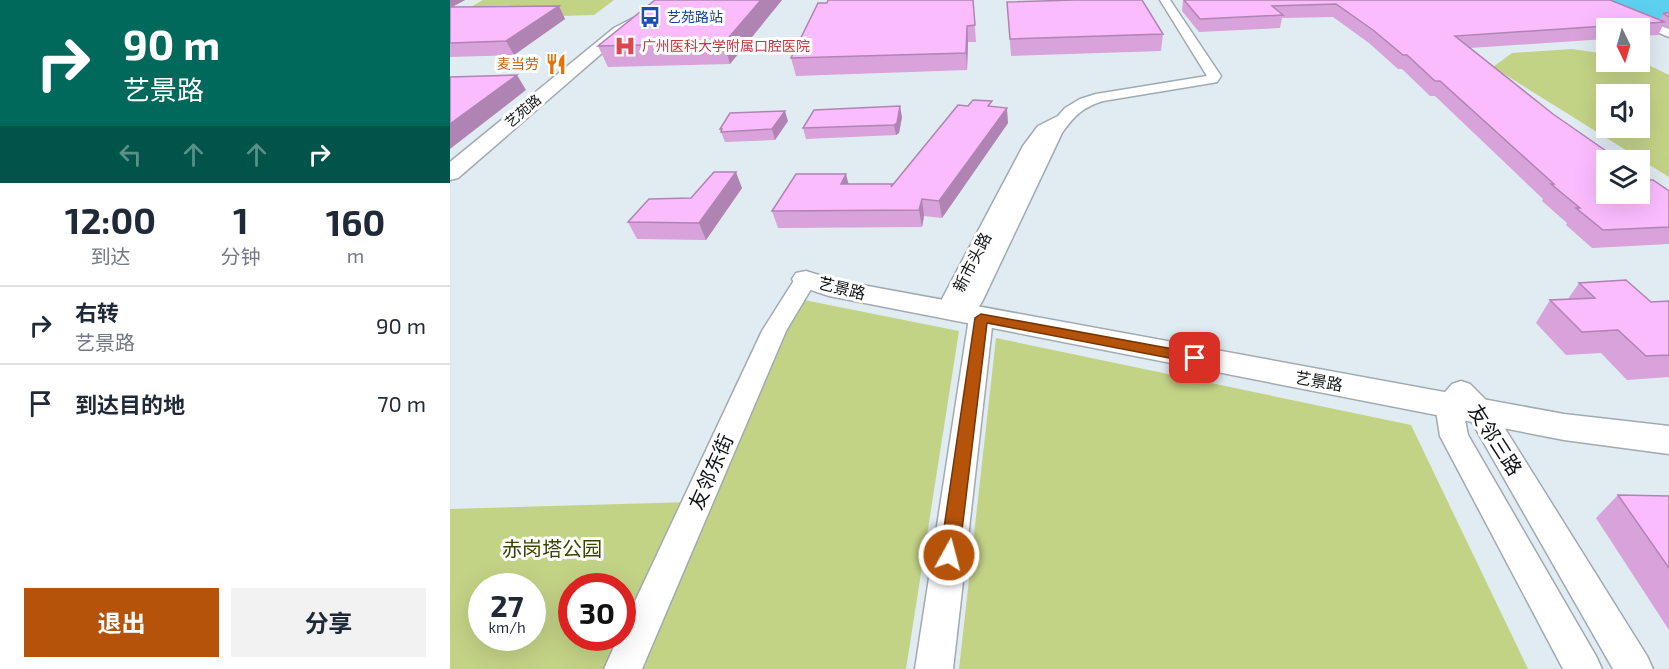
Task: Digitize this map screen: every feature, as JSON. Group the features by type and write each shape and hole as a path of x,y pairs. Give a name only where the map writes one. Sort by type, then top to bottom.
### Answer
{"street":[{"name":"艺苑路","path":"450,160 601,37 628,21 681,0"},
{"name":"艺苑路","path":"450,173 619,31 644,18 691,0"},
{"name":"新市头路","path":"934,669 965,308 1036,137 1052,124 1062,120 1075,106 1085,102 1152,88 1212,79 1214,76 1165,0"},
{"path":"1585,0 1669,33"},
{"path":"1654,27 1669,25"},
{"name":"艺景路","path":"806,279 829,287 965,308 1463,402 1564,427 1669,440"},
{"name":"友邻东街","path":"623,669 774,331 806,279"},
{"name":"艺景路","path":"1463,402 1669,422"},
{"name":"友邻三路","path":"1463,402 1454,436 1583,669"},
{"name":"友邻三路","path":"1463,402 1634,669"}],"green space":[{"path":"483,0 614,0 594,15 450,19"},
{"path":"1572,49 1596,53 1596,72 1650,72 1650,66 1669,75 1669,177 1650,165 1650,150 1626,150 1607,138 1650,138 1650,84 1596,84 1596,131 1493,67 1512,53"},
{"path":"799,299 959,331 906,669 633,669"},
{"path":"996,338 1411,425 1528,669 959,669"},
{"name":"赤岗塔公园","path":"691,502 636,613 636,573 558,573 558,651 617,651 608,669 450,669 450,509"}],"water":[{"path":"1599,0 1669,0 1669,18 1650,20 1650,18 1644,18"}],"building":[{"path":"655,0 761,0 724,43 598,46"},
{"path":"828,0 973,0 975,25 967,26 966,53 791,58 818,3 827,3"},
{"path":"1142,0 1163,34 1010,39 1007,2"},
{"path":"1184,0 1610,0 1665,22 1650,23 1650,18 1596,18 1596,27 1455,36 1553,114 1605,150 1596,150 1596,204 1650,204 1650,180 1653,180 1669,191 1669,227 1603,230 1576,208 1580,208 1440,81 1435,81 1407,55 1403,55 1336,4 1272,6 1283,15 1200,19"},
{"path":"559,6 506,41 450,43 450,7"},
{"path":"517,75 450,124 450,77"},
{"path":"973,100 992,101 988,106 1007,108 939,201 922,199 919,210 772,211 796,174 846,174 841,184 892,184 891,187 958,105 968,106"},
{"path":"900,106 897,123 894,125 803,128 814,110"},
{"path":"785,111 772,129 721,132 722,129 720,129 730,113"},
{"path":"714,172 736,172 699,223 628,222 649,199 691,198"},
{"path":"1626,280 1651,302 1669,301 1669,355 1646,356 1618,330 1582,332 1550,300 1595,298 1579,283"},
{"path":"1618,495 1669,496 1669,568"}],"place":[{"name":"艺苑路站","path":"650,17"},
{"name":"广州医科大学附属口腔医院","path":"625,46"},
{"name":"麦当劳","path":"556,64"}],"route":[{"path":"949,555 981,318 1195,358"}]}
